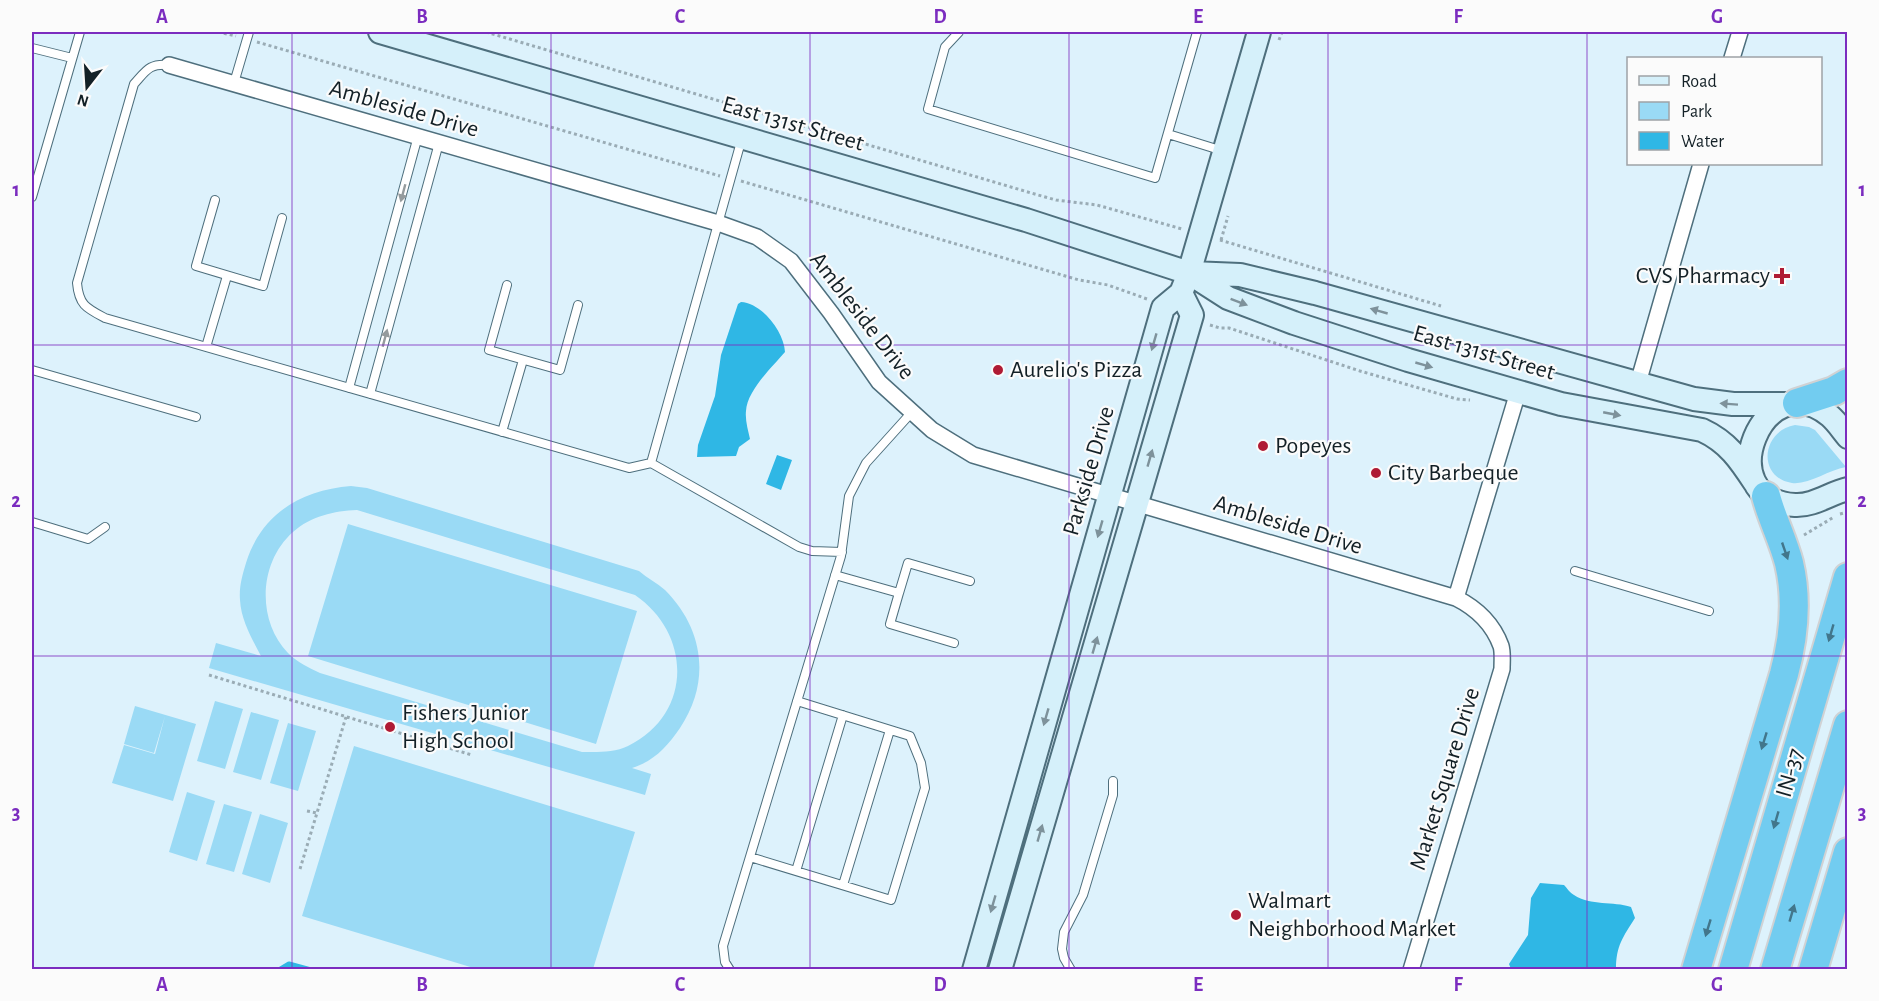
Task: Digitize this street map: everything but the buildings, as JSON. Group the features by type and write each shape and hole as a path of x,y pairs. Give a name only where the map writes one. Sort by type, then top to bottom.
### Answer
{"highway":[{"path":"1793,404 1834,391 1848,383"},
{"path":"1696,969 1784,674 1793,636 1792,579 1788,562 1760,490"},
{"name":"IN-37","path":"1732,969 1848,577"},
{"name":"IN-37","path":"1775,969 1848,725"},
{"path":"1813,969 1848,852"}],"street":[{"name":"East 131st Street","path":"380,32 1026,220 1294,323 1408,360 1518,392 1604,413 1702,430 1730,448 1760,490"},
{"name":"Parkside Drive","path":"974,969 1163,308 1185,283 1259,32"},
{"path":"1732,57 1740,32"},
{"name":"Ambleside Drive","path":"169,65 718,223 757,237 791,261 879,382 932,430 973,455 1456,598 1473,606 1496,636"},
{"path":"1638,383 1701,165"},
{"name":"East 131st Street","path":"1185,283 1240,275 1284,285 1694,399 1715,402 1793,404 1823,411 1848,437"},
{"path":"1000,969 1192,315 1185,283"},
{"path":"1456,598 1518,392"},
{"path":"1793,404 1775,410 1755,434 1750,463 1760,490 1779,502 1802,505 1848,489"},
{"name":"Market Square Drive","path":"1411,969 1502,669 1502,647 1496,636"}],"lane":[{"path":"32,197 80,32"},
{"path":"959,32 945,47 928,109 1155,178 1197,32"},
{"path":"234,83 247,35"},
{"path":"32,48 72,58"},
{"path":"169,65 156,64 150,67 134,84 77,283 79,298 88,310 105,318 628,468 651,463 800,547 812,551 842,552"},
{"path":"1168,134 1224,151"},
{"path":"349,388 418,136"},
{"path":"651,463 742,137"},
{"path":"370,394 439,143"},
{"path":"215,200 196,266 263,286 282,218"},
{"path":"206,347 227,276"},
{"path":"507,285 489,350 523,360 560,370 578,305"},
{"path":"502,432 523,360"},
{"path":"32,370 196,417"},
{"path":"730,969 725,962 723,946 836,575 842,552 849,496 866,464 912,412"},
{"path":"32,522 88,539 105,527"},
{"path":"954,642 890,624 908,563 970,581"},
{"path":"1575,571 1709,611"},
{"path":"836,575 899,593"},
{"path":"750,857 891,900 925,788 921,763 910,736 797,701"},
{"path":"796,872 843,715"},
{"path":"843,885 890,730"},
{"path":"1071,969 1064,958 1062,949 1064,933 1083,895 1113,795 1113,781"}],"path":[{"path":"218,32 247,35 1079,280 1108,285 1147,299"},
{"path":"486,32 1038,195 1056,200 1097,205 1447,308"},
{"path":"1210,325 1229,328 1360,371 1446,396 1477,401"},
{"path":"1797,538 1847,512"},
{"path":"208,675 472,754"},
{"path":"300,869 346,717"},
{"path":"307,811 317,813"}],"green space":[{"path":"1795,425 1815,430 1846,467 1798,483 1781,479 1773,473 1769,464 1770,445 1775,436"},
{"path":"351,486 367,488 639,571 665,590 678,605 695,639 699,656 699,674 696,693 680,728 665,747 653,757 632,768 651,774 645,795 209,668 216,643 261,656 245,622 240,600 242,577 253,546 262,531 285,508 300,499 333,488","holes":["357,510 635,595 654,611 667,631 675,651 677,673 674,694 665,714 649,732 628,746 611,751 582,752 312,669 288,653 278,640 271,625 266,592 273,559 281,545 293,532 323,515"]},
{"path":"348,524 637,611 596,744 308,656"},
{"path":"215,701 243,709 225,769 197,761"},
{"path":"135,706 196,724 173,801 112,783 124,745 155,754 165,716 154,753 124,744"},
{"path":"251,712 279,720 261,780 233,772"},
{"path":"288,723 316,731 298,791 270,783"},
{"path":"354,746 635,832 593,969 477,969 302,916"},
{"path":"187,792 215,801 197,861 169,852"},
{"path":"224,804 252,812 234,872 206,864"},
{"path":"260,814 288,823 270,883 242,874"}],"water":[{"path":"741,302 757,307 764,313 781,336 785,352 761,380 747,403 746,414 750,439 739,447 736,456 697,457 698,445 715,396 721,355 738,304"},
{"path":"777,455 792,460 781,490 766,484"},
{"path":"1540,883 1564,885 1573,894 1588,901 1631,907 1635,918 1619,948 1616,969 1511,969 1509,964 1528,935 1531,898"}],"waterway":[{"path":"279,970 289,964 311,970"}],"place":[{"name":"CVS Pharmacy","path":"1782,276"},
{"name":"Aurelio's Pizza","path":"998,370"},
{"name":"Popeyes","path":"1263,446"},
{"name":"City Barbeque","path":"1376,473"},
{"name":"Fishers Junior High School","path":"390,727"},
{"name":"Walmart Neighborhood Market","path":"1236,915"}]}
